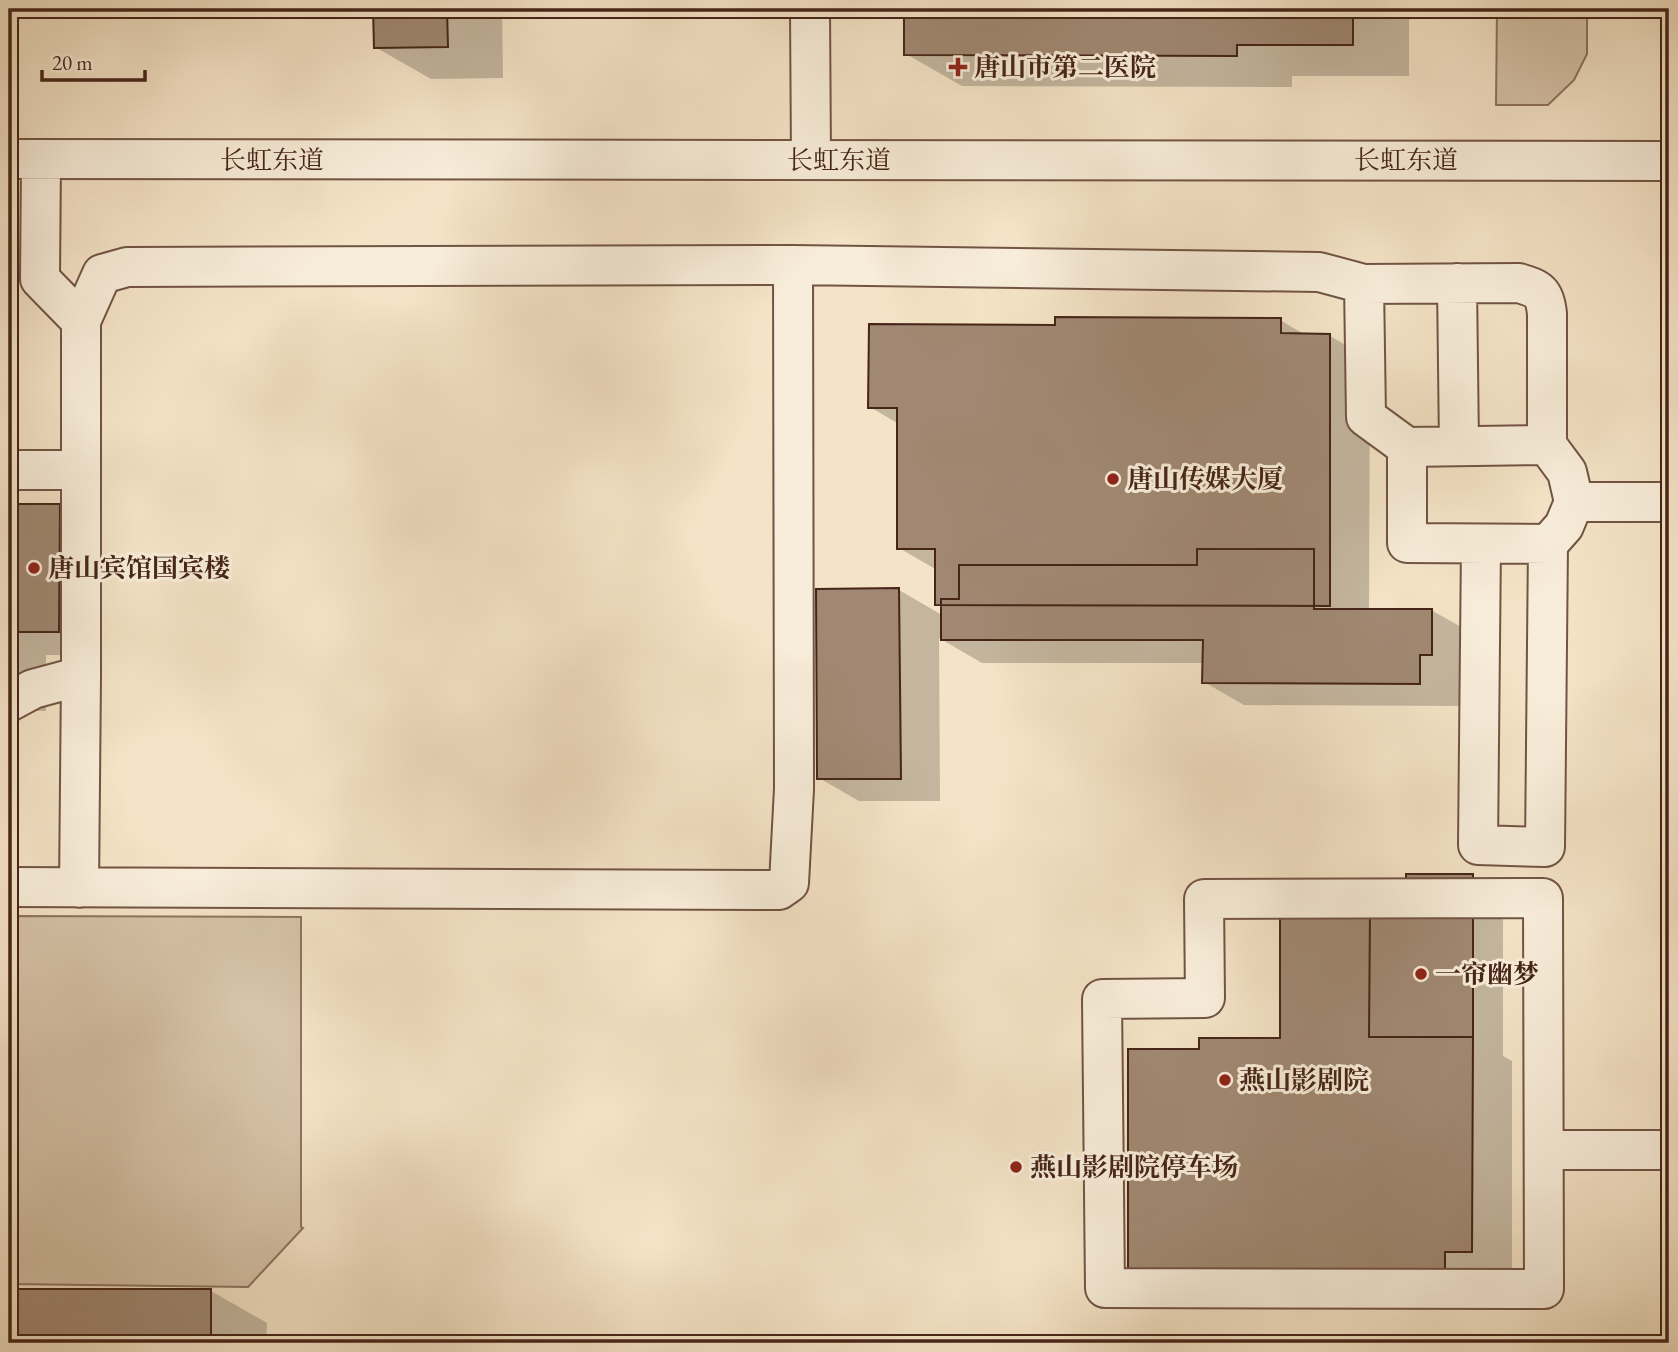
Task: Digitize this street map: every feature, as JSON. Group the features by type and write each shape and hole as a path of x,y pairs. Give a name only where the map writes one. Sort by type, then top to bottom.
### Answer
{"street":[{"path":"810,9 811,160"},
{"path":"25,159 40,279 81,321"},
{"name":"长虹东道","path":"25,159 1669,160"},
{"path":"9,887 779,890 789,883 794,789 793,265"},
{"path":"79,888 81,321 102,274 127,267 793,265 1320,272 1364,284 1519,283 1535,288 1545,299 1547,314 1547,445 1567,472 1574,502 1564,526 1548,544 1545,846 1478,845 1481,544"},
{"path":"1457,283 1459,446"},
{"path":"1364,284 1366,417 1407,447 1547,445"},
{"path":"1407,447 1407,544 1548,544"},
{"path":"9,470 80,470"},
{"path":"1574,502 1669,502"},
{"path":"9,702 33,689 81,676"},
{"path":"1543,898 1544,1150 1544,1289 1105,1288 1102,999 1205,998 1204,899 1543,898"},
{"path":"1544,1150 1669,1150"}],"shaded area":[{"path":"1497,9 1587,9 1587,54 1574,80 1548,105 1496,105"},
{"path":"9,916 301,917 303,1228 248,1287 9,1284"}],"building":[{"path":"373,9 447,9 448,47 374,48"},
{"path":"904,9 1353,9 1353,45 1237,45 1237,56 904,55"},
{"name":"唐山传媒大厦","path":"1055,317 1281,318 1281,333 1330,334 1330,606 935,605 935,549 897,549 897,408 868,408 869,324 1055,325"},
{"name":"唐山宾馆国宾楼","path":"9,504 60,504 59,632 9,632"},
{"name":"唐山传媒大厦","path":"1197,549 1314,549 1314,609 1432,609 1432,655 1420,655 1420,684 1202,683 1203,640 941,640 941,599 959,599 959,565 1197,565"},
{"path":"899,588 901,779 817,779 816,589"},
{"name":"一帘幽梦","path":"1406,874 1473,874 1473,1037 1369,1037 1370,908 1406,908"},
{"name":"燕山影剧院","path":"1280,912 1370,912 1369,1037 1473,1037 1472,1252 1445,1252 1445,1280 1128,1279 1128,1049 1199,1049 1199,1038 1280,1038"},
{"path":"9,1289 211,1289 211,1343 9,1343"},
{"path":"346,1335 663,1336 663,1343 346,1343"},
{"path":"1059,1342 1059,1343 741,1343"}],"place":[{"name":"唐山市第二医院","path":"958,67"},
{"name":"唐山传媒大厦","path":"1113,479"},
{"name":"唐山宾馆国宾楼","path":"34,568"},
{"name":"一帘幽梦","path":"1421,974"},
{"name":"燕山影剧院","path":"1225,1080"},
{"name":"燕山影剧院停车场","path":"1016,1167"}]}
